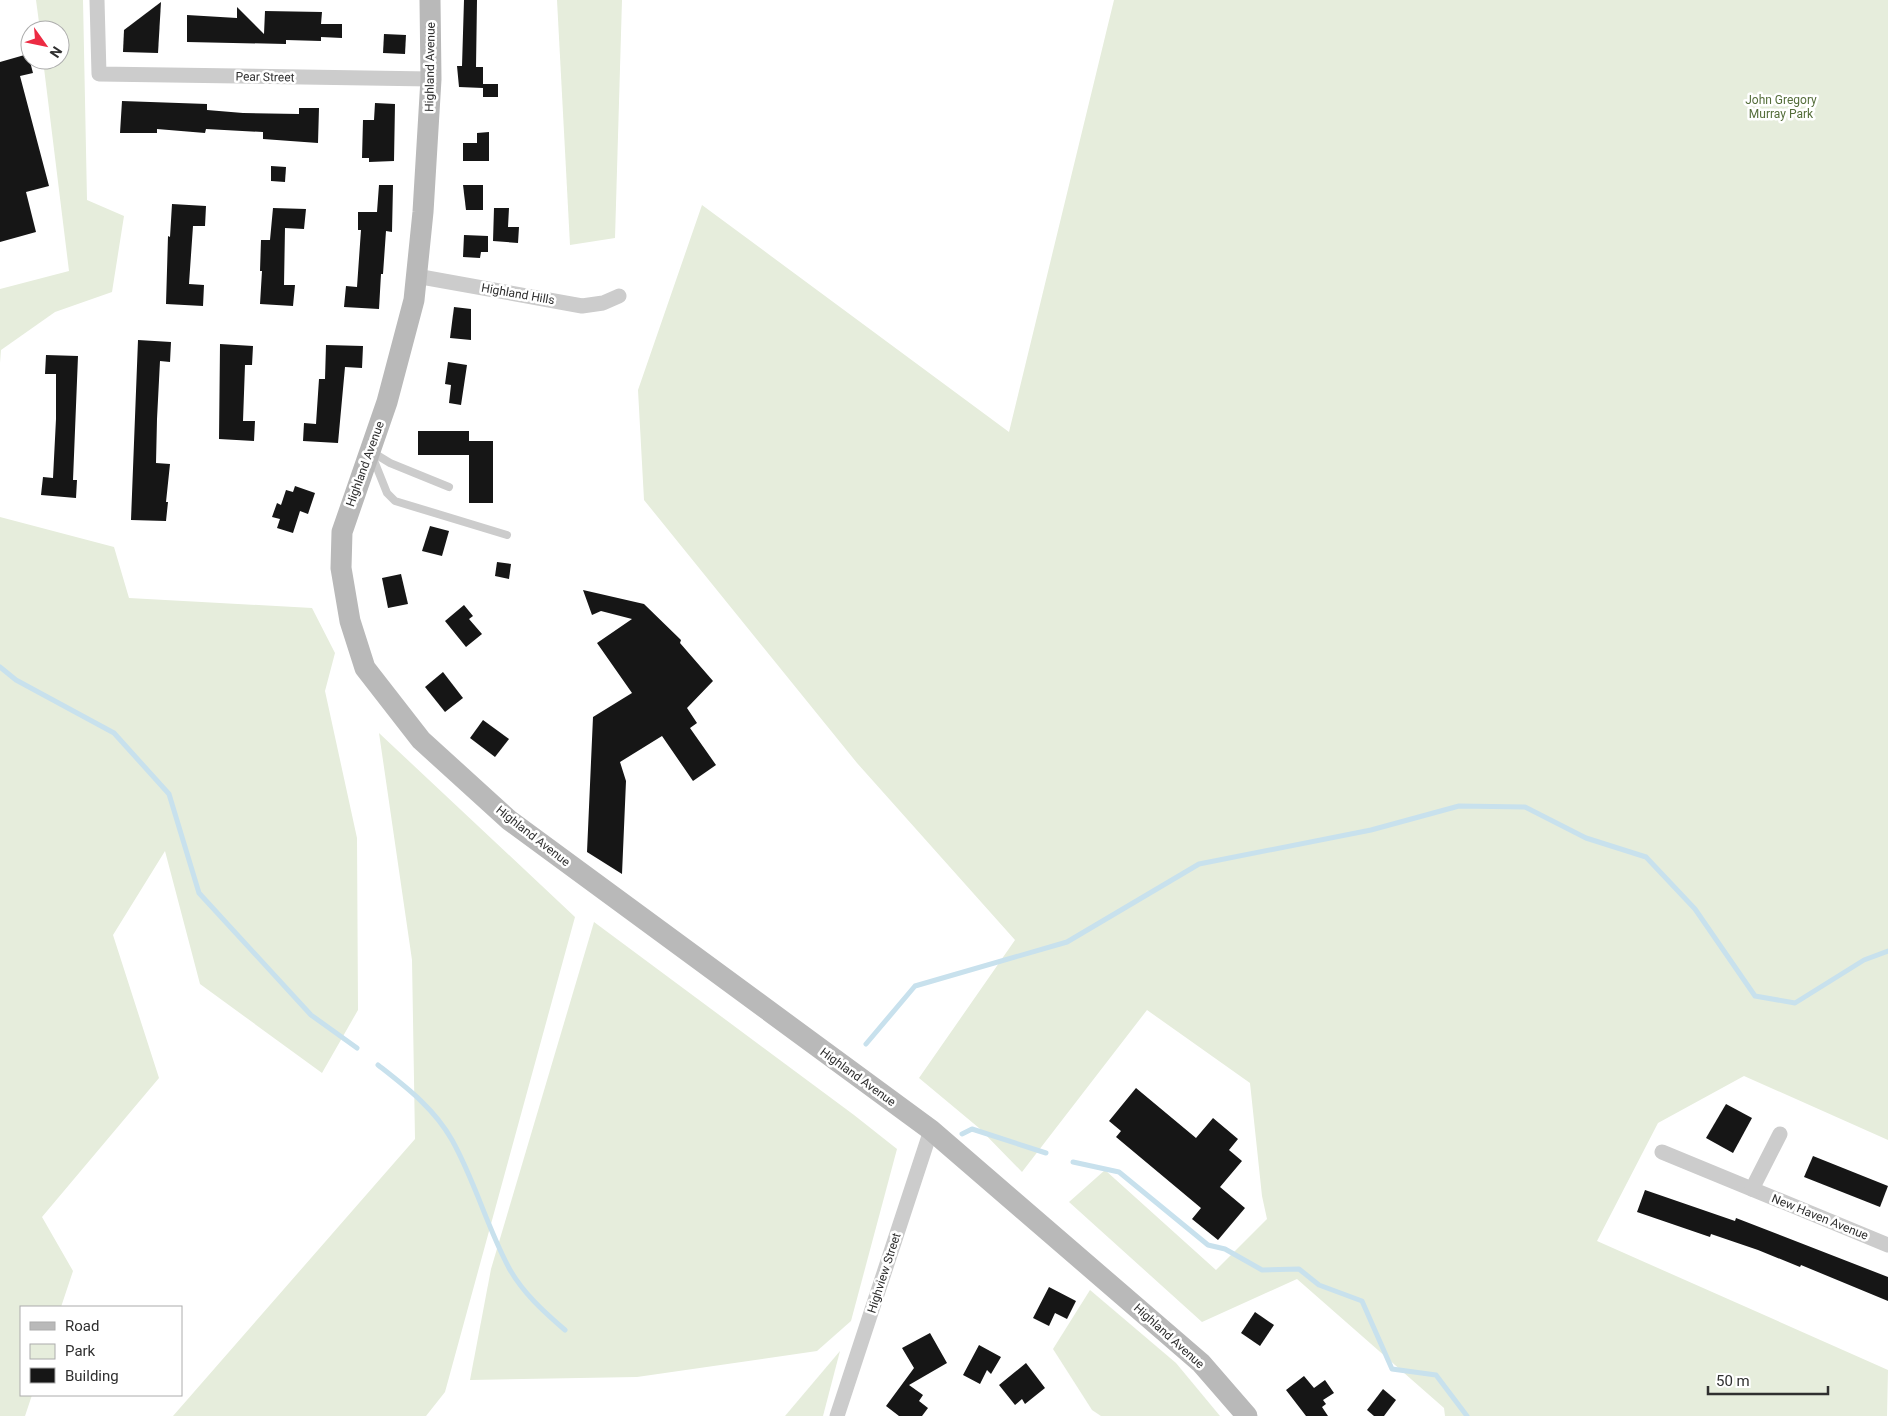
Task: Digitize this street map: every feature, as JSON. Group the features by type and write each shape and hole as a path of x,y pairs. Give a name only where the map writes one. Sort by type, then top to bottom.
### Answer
{"main road":[{"name":"Highland Avenue","path":"430,0 431,79 414,300 387,402 342,532 341,568 349,612 365,668 421,740 509,820 931,1130 1201,1364 1247,1416"}],"street":[{"name":"Pear Street","path":"97,0 99,74 431,79"},
{"name":"Highland Hills","path":"416,276 582,306 603,303 619,296"},
{"name":"Highview Street","path":"837,1416 931,1130"},
{"path":"1752,1189 1780,1134"},
{"name":"New Haven Avenue","path":"1662,1152 1888,1245"}],"lane":[{"path":"370,451 390,463 449,487"},
{"path":"370,451 387,493 394,501 507,535"}],"green space":[{"path":"36,0 83,0 87,200 124,216 112,292 55,312 1,350 0,363 0,289 69,271 44,70 70,70 70,20 39,20"},
{"path":"557,0 622,0 615,238 570,245"},
{"name":"John Gregory Murray Park","path":"1114,0 1888,0 1888,1140 1744,1076 1658,1123 1597,1241 1888,1370 1887,1416 1445,1416 1444,1408 1297,1279 1202,1322 1069,1202 1105,1170 1216,1270 1267,1219 1262,1196 1250,1083 1147,1010 1022,1172 979,1128 919,1078 1015,940 857,763 644,500 638,390 702,205 1009,432"},
{"path":"0,517 114,547 129,598 312,608 335,653 325,691 357,838 358,1010 322,1073 200,984 165,851 113,935 159,1078 42,1217 73,1271 61,1306 20,1306 20,1396 32,1396 25,1416 0,1416"},
{"path":"379,733 575,917 445,1392 426,1416 173,1416 415,1139 412,960"},
{"path":"594,922 897,1149 851,1321 817,1351 637,1377 470,1380 491,1269"},
{"path":"1090,1290 1176,1363 1220,1416 1101,1416 1092,1410 1053,1349"},
{"path":"840,1351 823,1416 785,1416"}],"building":[{"path":"464,0 477,0 476,67 483,67 483,88 459,87 457,66 462,66"},
{"path":"161,2 158,53 123,52 124,30"},
{"path":"237,7 264,34 265,11 322,12 321,24 342,24 342,38 321,37 321,41 286,40 286,44 187,42 187,15 237,18"},
{"path":"384,34 406,35 405,54 383,53"},
{"path":"20,56 20,70 32,70 33,73 20,76 49,186 26,192 36,232 0,242 0,62"},
{"path":"483,84 498,84 498,97 483,97"},
{"path":"122,101 207,104 207,110 243,113 299,114 299,108 319,108 318,143 263,139 263,132 206,129 205,133 157,129 157,133 120,133"},
{"path":"375,103 395,104 394,161 369,162 369,158 362,158 363,120 374,120"},
{"path":"489,132 489,161 463,161 463,143 477,143 477,133"},
{"path":"271,166 286,167 285,182 271,181"},
{"path":"379,185 393,185 392,232 386,231 379,309 344,307 346,286 357,287 361,230 358,230 358,212 377,212"},
{"path":"463,185 483,185 483,210 466,210"},
{"path":"172,204 206,206 205,226 193,226 189,284 204,285 203,306 166,304 168,236 170,237"},
{"path":"273,208 306,209 304,229 285,228 284,285 295,285 293,306 260,304 261,240 270,240"},
{"path":"494,208 509,208 508,227 519,227 518,243 493,241"},
{"path":"464,235 488,236 488,252 481,252 480,258 463,257"},
{"path":"454,307 471,309 471,340 450,338"},
{"path":"138,340 171,342 170,362 160,361 157,419 156,463 170,464 166,521 131,520"},
{"path":"220,344 253,346 252,365 245,365 243,421 255,421 254,441 219,439"},
{"path":"326,345 363,346 362,368 345,367 338,443 303,441 304,423 316,424 319,379 325,379"},
{"path":"46,355 78,356 73,480 77,480 76,498 41,495 43,477 53,478 56,419 56,374 45,374"},
{"path":"448,362 467,365 461,405 449,403 451,385 445,384"},
{"path":"418,431 469,431 469,441 493,441 493,503 469,503 469,455 418,455"},
{"path":"295,486 315,493 308,514 300,511 293,533 277,528 280,519 272,517 277,503 281,505 286,490 293,492"},
{"path":"430,526 449,531 442,556 422,551"},
{"path":"497,562 511,564 509,579 495,576"},
{"path":"401,574 408,604 388,608 382,578"},
{"path":"583,590 644,604 681,640 680,643 713,681 687,708 697,723 690,728 716,765 693,781 662,736 620,762 626,781 622,874 587,852 593,717 632,693 597,643 632,619 601,611 592,615"},
{"path":"464,605 473,616 469,619 482,634 466,647 445,621"},
{"path":"443,672 463,698 445,712 425,687"},
{"path":"483,720 509,739 495,757 470,738"},
{"path":"1136,1088 1196,1138 1213,1118 1238,1139 1229,1150 1242,1161 1220,1187 1245,1208 1218,1240 1192,1219 1201,1208 1116,1137 1121,1131 1109,1121"},
{"path":"1726,1104 1752,1118 1733,1153 1706,1138"},
{"path":"1813,1156 1888,1186 1880,1207 1804,1177"},
{"path":"1645,1190 1735,1221 1736,1218 1888,1277 1888,1301 1801,1265 1800,1267 1711,1234 1710,1237 1637,1212"},
{"path":"1049,1287 1076,1301 1067,1319 1055,1313 1049,1326 1033,1318"},
{"path":"1255,1312 1274,1325 1260,1346 1241,1333"},
{"path":"930,1333 947,1363 909,1385 923,1395 919,1401 928,1408 922,1416 899,1416 886,1406 914,1368 902,1348"},
{"path":"979,1345 1001,1357 991,1374 987,1370 980,1384 963,1375"},
{"path":"1026,1363 1045,1388 1025,1404 1022,1399 1015,1405 999,1385"},
{"path":"1304,1376 1314,1388 1325,1380 1334,1393 1323,1400 1326,1404 1322,1407 1328,1416 1306,1416 1286,1390"},
{"path":"1383,1389 1396,1400 1384,1416 1374,1416 1367,1410"}],"waterway":[{"path":"0,667 16,680 114,733 169,794 199,893 311,1015 357,1048"},
{"path":"866,1044 915,986 1067,942 1199,864 1371,830 1459,806 1525,807 1586,838 1646,857 1695,909 1755,996 1795,1003 1864,960 1888,951"},
{"path":"378,1065 419,1099 445,1128 468,1172 501,1252 514,1277 541,1309 565,1330"},
{"path":"962,1134 972,1129 1046,1153"},
{"path":"1073,1162 1119,1172 1208,1245 1225,1249 1262,1270 1299,1269 1319,1285 1362,1301 1392,1369 1436,1375 1467,1416"}]}
